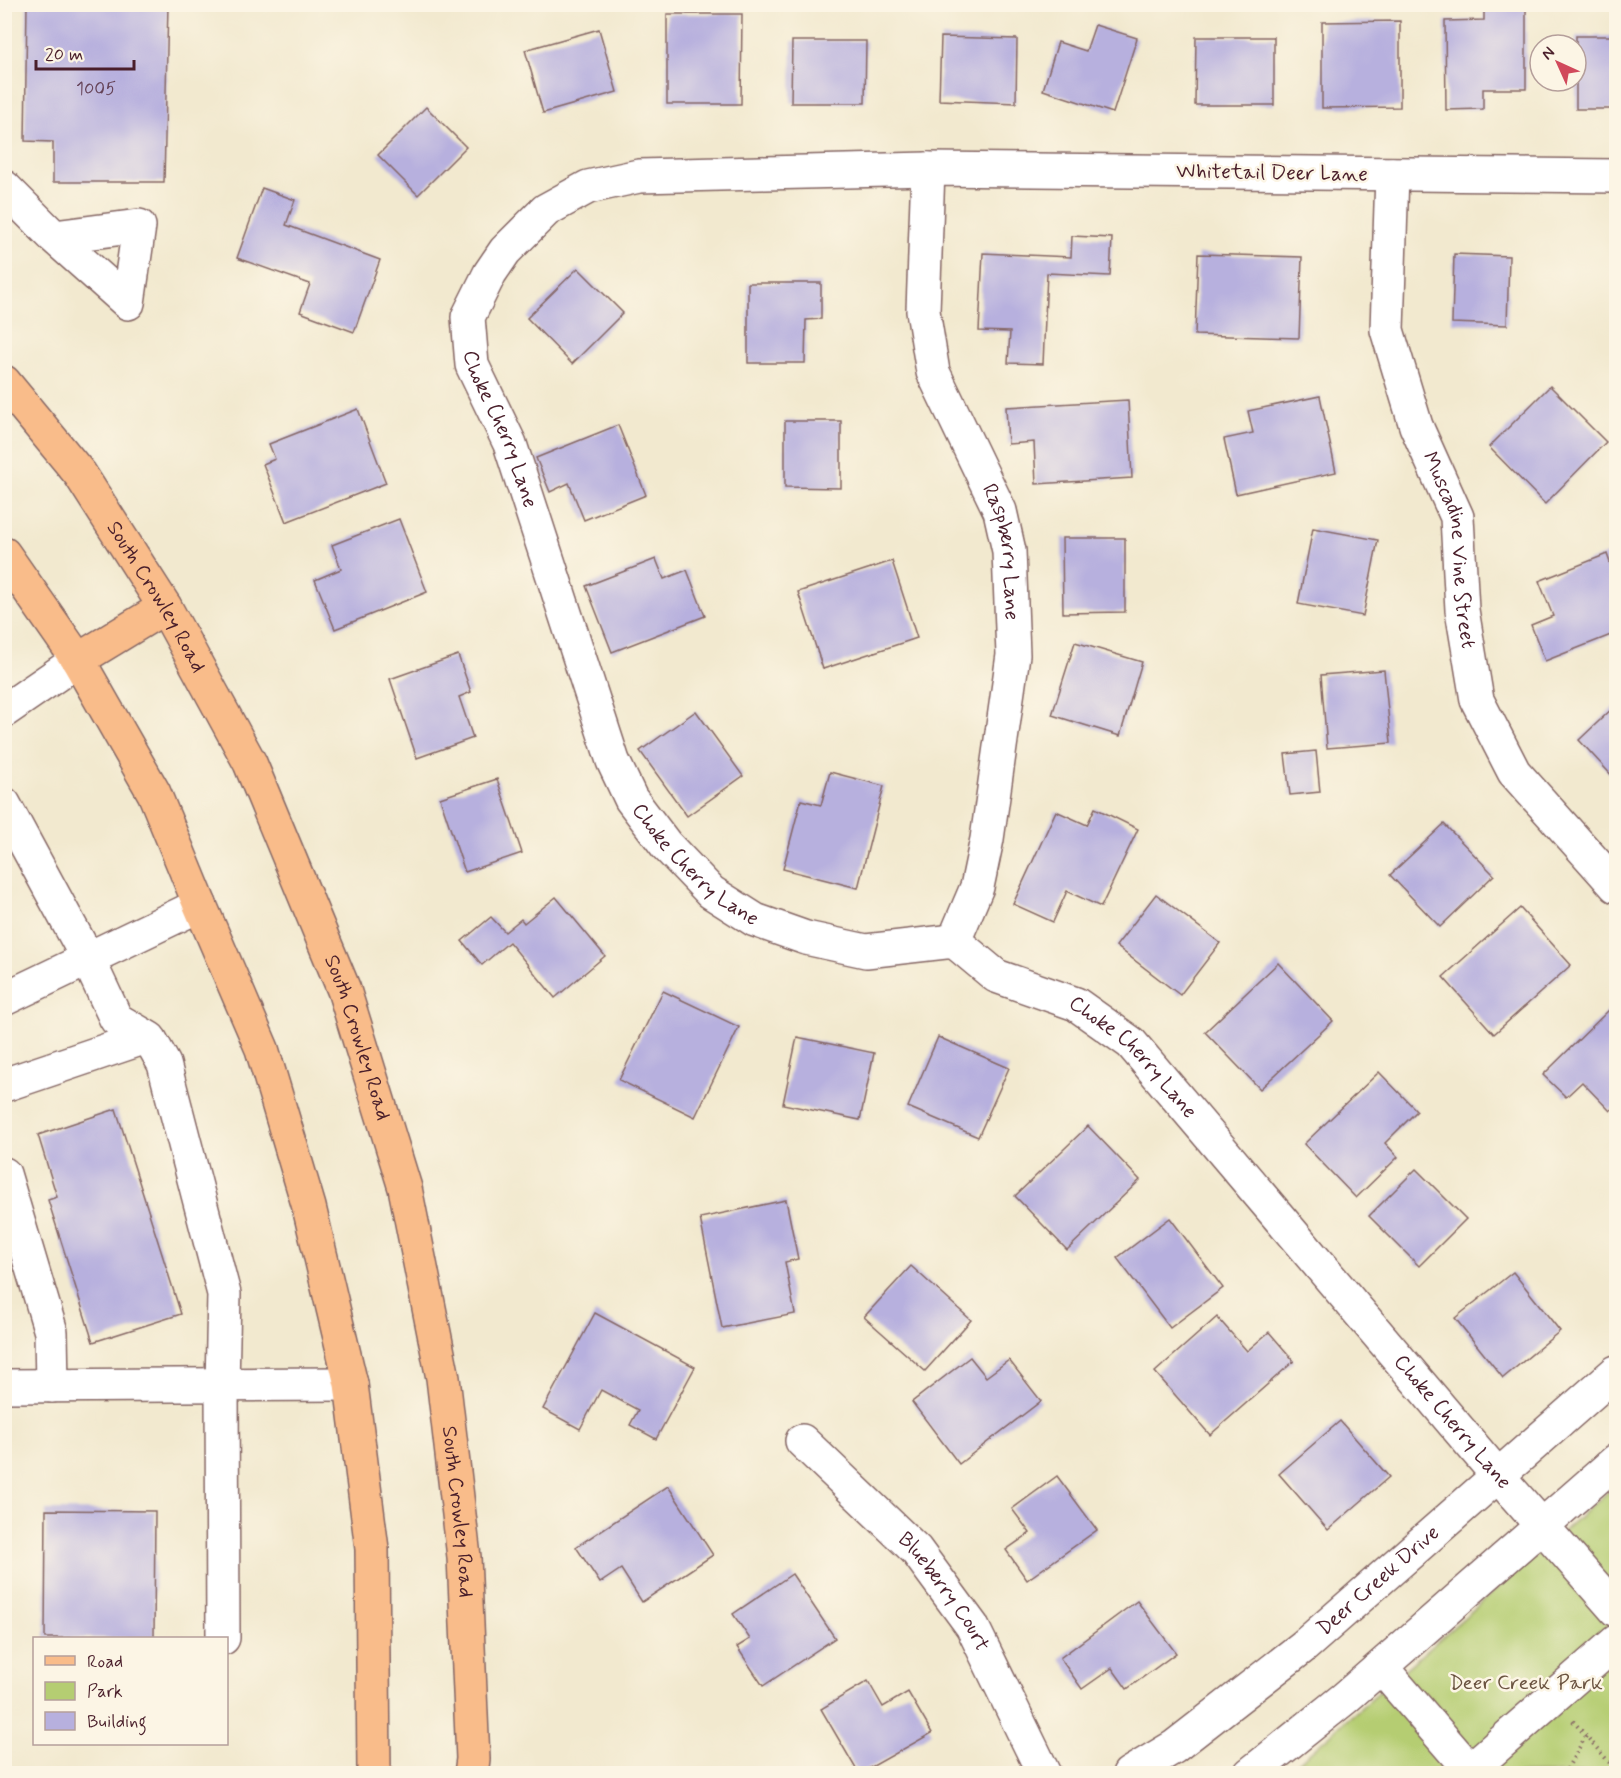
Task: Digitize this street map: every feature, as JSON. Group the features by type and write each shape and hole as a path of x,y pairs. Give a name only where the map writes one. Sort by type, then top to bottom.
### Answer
{"main road":[{"name":"South Crowley Road","path":"4,382 80,474 165,607 250,763 344,990 405,1188 443,1378 463,1546 472,1748 471,1773"},
{"path":"4,554 78,660 154,793 262,1049 309,1207 351,1384 372,1549 374,1773"},
{"path":"78,660 165,607"}],"street":[{"name":"Whitetail Deer Lane","path":"928,169 1617,176"},
{"name":"Choke Cherry Lane","path":"928,169 639,176 588,187 546,210 505,251 490,273 468,317 472,365 510,444 613,761 631,799 666,845 711,892 755,920 806,938 866,951 954,941 996,976 1076,1004 1131,1043 1499,1477 1617,1610"},
{"name":"Raspberry Lane","path":"928,169 923,311 933,372 1000,511 1009,551 1013,655 987,839 977,886 954,941"},
{"name":"Muscadine Vine Street","path":"1392,174 1387,330 1416,426 1457,517 1462,610 1477,700 1514,772 1617,886"},
{"path":"4,187 54,237"},
{"path":"4,711 78,660"},
{"path":"4,804 88,959 116,1018 150,1039 164,1064 224,1294 223,1637"},
{"path":"4,999 200,905"},
{"path":"4,1085 146,1037"},
{"path":"4,1174 51,1332 52,1386"},
{"name":"Deer Creek Drive","path":"1129,1773 1174,1747 1304,1647 1617,1372"},
{"path":"4,1386 351,1384"},
{"name":"Blueberry Court","path":"802,1441 916,1550 972,1626 1044,1773"},
{"path":"1250,1773 1381,1667 1617,1461"},
{"path":"1381,1667 1470,1770 1617,1642"}],"path":[{"path":"1553,1698 1616,1770"},
{"path":"1564,1773 1586,1736"}],"green space":[{"name":"Deer Creek Park","path":"1616,1485 1616,1773 1283,1774 1294,1766"}],"building":[{"path":"27,4 168,4 164,182 53,182 53,142 25,141"},
{"path":"1484,4 1526,4 1526,89 1483,89 1483,109 1446,110 1445,21 1484,20"},
{"path":"667,14 742,14 741,104 667,104"},
{"path":"1400,21 1400,107 1322,108 1322,22"},
{"path":"1095,25 1137,38 1113,113 1043,90 1058,42 1086,51"},
{"path":"599,29 617,92 543,113 525,50"},
{"path":"1588,36 1616,36 1616,109 1576,109 1576,93 1588,93"},
{"path":"941,37 1017,39 1016,103 939,100"},
{"path":"1196,37 1274,37 1274,105 1195,105"},
{"path":"792,41 866,41 865,103 791,103"},
{"path":"426,107 466,147 418,195 378,155"},
{"path":"262,188 295,200 286,225 380,260 354,332 300,312 310,284 237,258"},
{"path":"1072,236 1112,238 1110,276 1047,273 1043,364 1008,363 1010,332 979,331 983,253 1071,257"},
{"path":"1198,254 1302,257 1299,338 1195,335"},
{"path":"1454,254 1509,256 1507,325 1452,323"},
{"path":"578,268 623,313 572,364 527,318"},
{"path":"748,283 821,283 821,319 806,320 805,363 748,363"},
{"path":"1550,386 1606,442 1545,504 1489,447"},
{"path":"1320,396 1336,472 1236,494 1224,439 1253,433 1248,411"},
{"path":"1128,400 1132,478 1036,484 1034,442 1008,444 1006,407"},
{"path":"358,409 386,483 286,522 263,464 275,459 269,444"},
{"path":"785,421 841,421 841,488 785,487"},
{"path":"618,425 646,495 584,520 569,483 550,492 536,458"},
{"path":"399,519 427,592 335,629 315,580 341,569 332,545"},
{"path":"1313,528 1378,540 1363,616 1298,604"},
{"path":"1062,538 1125,538 1125,612 1063,613"},
{"path":"1607,554 1616,580 1616,633 1545,661 1531,625 1553,616 1539,581"},
{"path":"656,559 664,579 687,570 705,616 612,652 586,586"},
{"path":"892,561 917,638 823,669 798,592"},
{"path":"1075,642 1142,662 1120,736 1052,715"},
{"path":"458,655 471,692 459,697 473,738 417,758 390,679"},
{"path":"1384,670 1391,743 1327,748 1321,675"},
{"path":"1616,705 1616,780 1579,740"},
{"path":"696,711 743,776 687,816 640,751"},
{"path":"1316,751 1320,792 1290,795 1285,754"},
{"path":"830,772 884,786 858,888 783,869 801,800 821,805"},
{"path":"497,779 522,853 465,872 440,798"},
{"path":"1095,808 1138,829 1101,907 1067,891 1053,922 1013,904 1056,811 1087,825"},
{"path":"1444,824 1494,875 1440,927 1390,875"},
{"path":"1156,894 1220,943 1180,995 1116,946"},
{"path":"556,897 605,956 555,998 509,942 482,965 462,941 491,917 505,932 521,919 524,923"},
{"path":"1520,908 1571,965 1494,1034 1443,977"},
{"path":"1278,963 1333,1021 1260,1089 1205,1032"},
{"path":"663,991 739,1027 695,1117 619,1080"},
{"path":"1611,1008 1616,1014 1616,1105 1610,1111 1582,1082 1566,1097 1543,1075"},
{"path":"797,1037 874,1053 860,1120 783,1104"},
{"path":"938,1037 1009,1068 978,1137 908,1107"},
{"path":"1379,1072 1417,1111 1385,1143 1398,1157 1356,1198 1304,1144"},
{"path":"116,1109 181,1314 93,1342 48,1200 57,1197 38,1135"},
{"path":"1088,1126 1140,1180 1067,1250 1015,1196"},
{"path":"1416,1169 1466,1219 1419,1266 1369,1216"},
{"path":"786,1200 798,1259 785,1262 795,1314 722,1328 700,1218"},
{"path":"1170,1218 1223,1288 1170,1328 1117,1258"},
{"path":"911,1266 971,1320 925,1371 864,1317"},
{"path":"1513,1272 1560,1331 1503,1378 1455,1318"},
{"path":"595,1313 695,1367 656,1439 630,1425 638,1410 601,1390 580,1429 543,1409"},
{"path":"1217,1317 1247,1351 1269,1332 1294,1361 1210,1435 1155,1372"},
{"path":"970,1357 986,1377 1009,1360 1041,1401 959,1464 912,1402"},
{"path":"1340,1421 1389,1477 1328,1530 1279,1474"},
{"path":"1057,1476 1097,1530 1027,1580 1006,1550 1030,1533 1012,1509"},
{"path":"668,1486 713,1555 642,1602 621,1569 600,1583 576,1547"},
{"path":"46,1510 155,1511 154,1637 45,1637"},
{"path":"792,1574 835,1638 763,1686 737,1647 750,1639 733,1614"},
{"path":"1137,1601 1176,1653 1127,1689 1112,1668 1082,1689 1060,1658"},
{"path":"868,1681 883,1707 908,1692 932,1733 859,1774 821,1709"}]}
